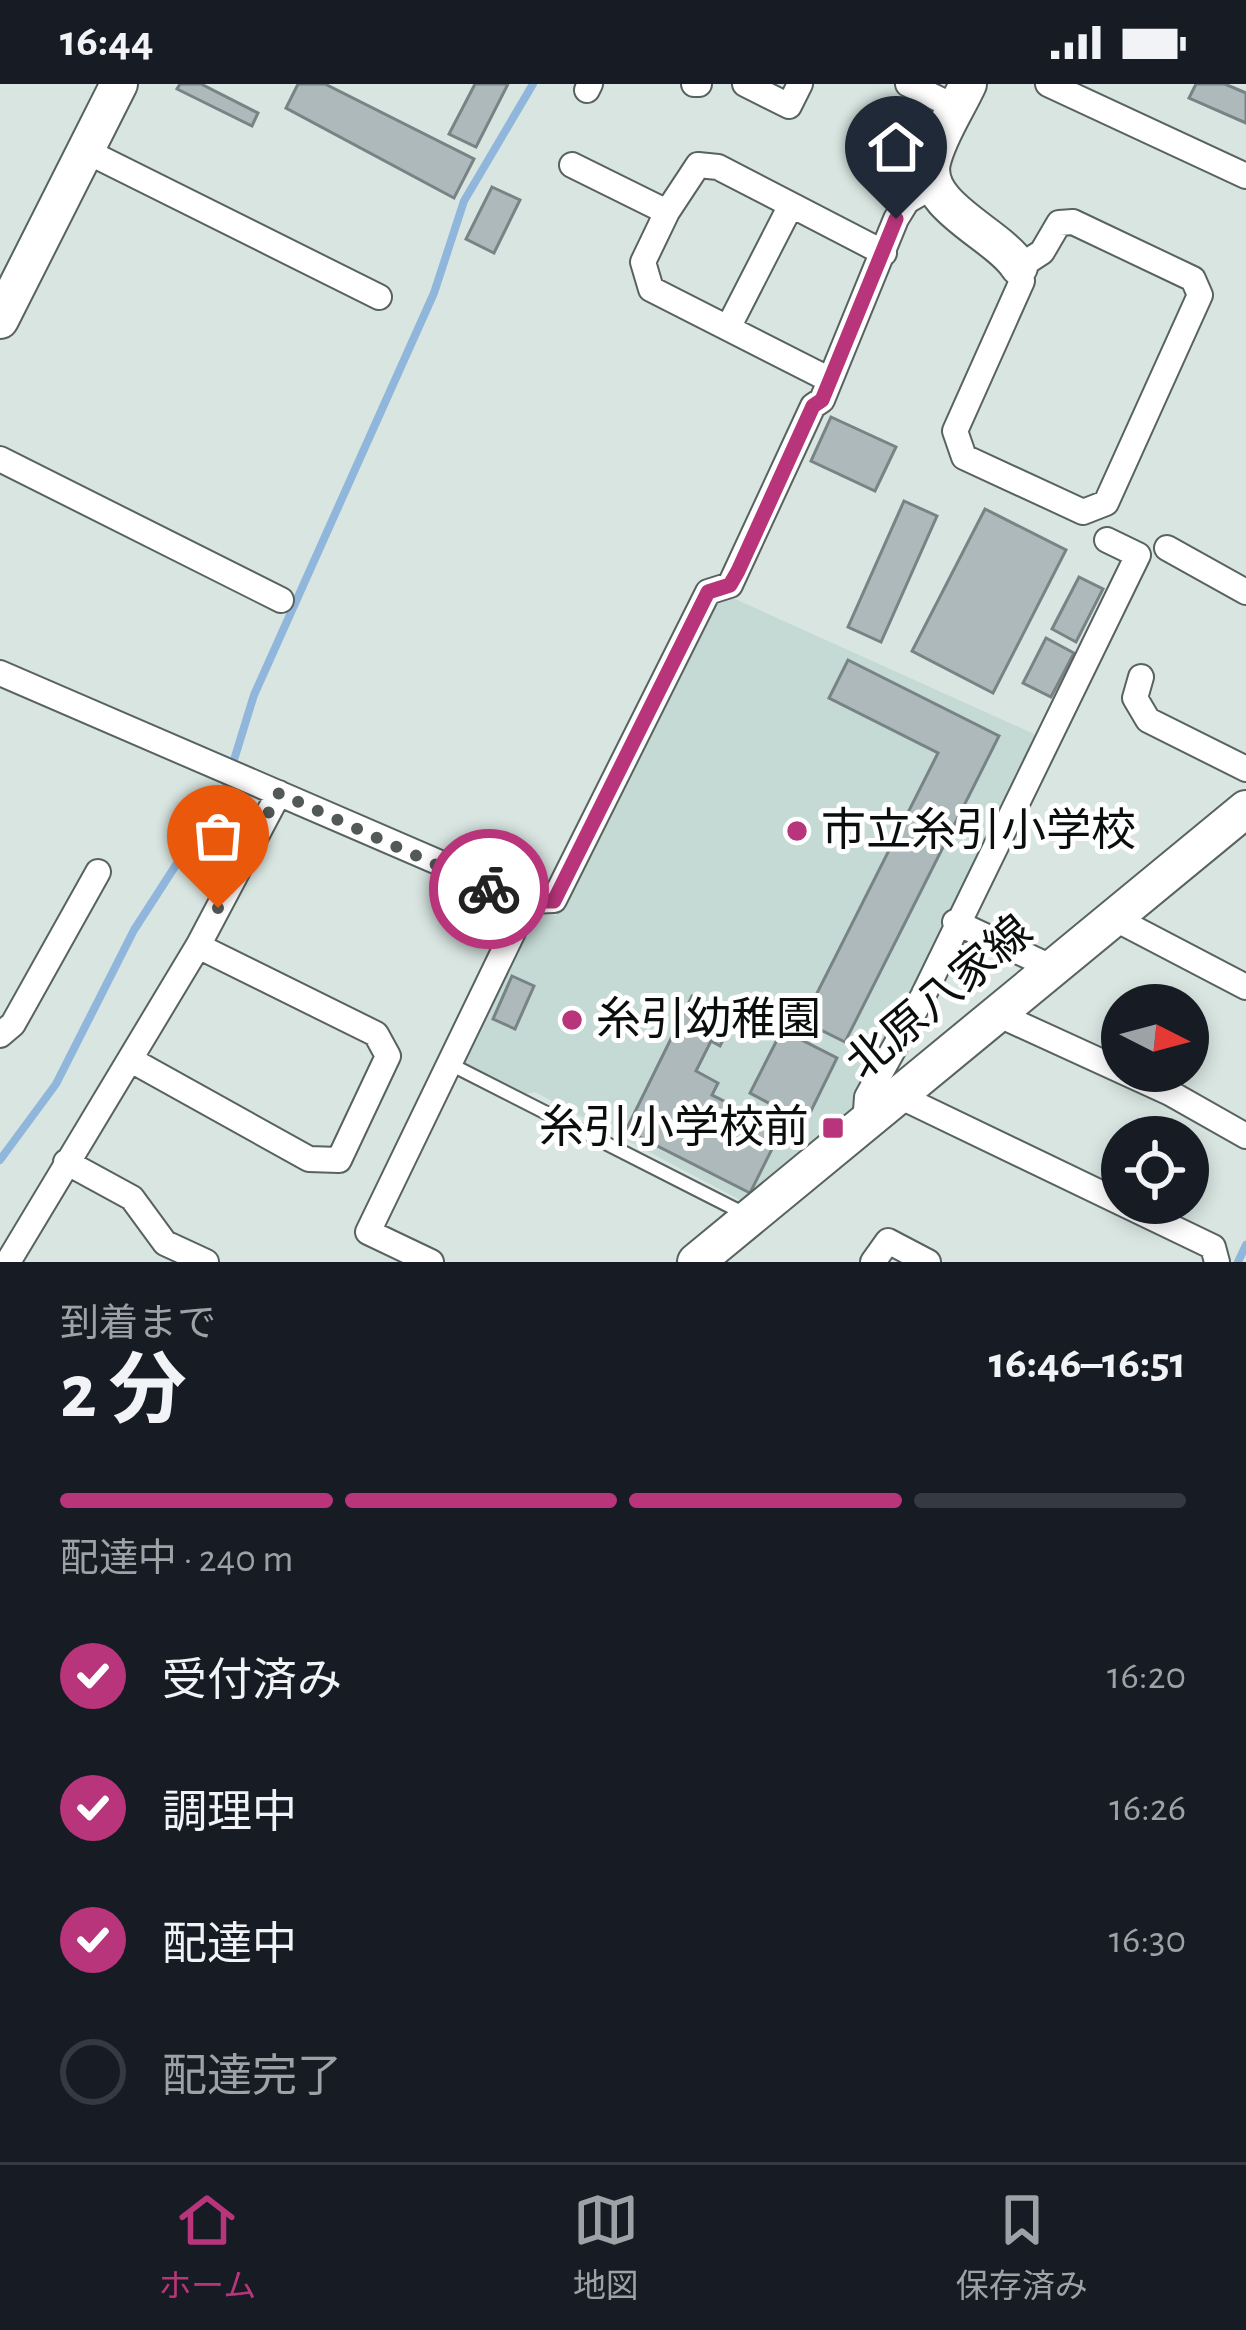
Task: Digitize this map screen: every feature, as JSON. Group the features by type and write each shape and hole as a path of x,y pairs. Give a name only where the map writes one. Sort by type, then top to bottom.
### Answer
{"main road":[{"path":"0,320 119,84"},
{"path":"963,96 931,164 933,186 947,204 1008,249 1019,267"},
{"name":"北原八家線","path":"696,1262 1246,809"}],"street":[{"path":"745,84 789,106 800,84"},
{"path":"908,84 963,96"},
{"path":"1048,84 1246,176"},
{"path":"86,151 379,297"},
{"path":"572,165 667,212"},
{"path":"830,380 651,289 644,262 667,212 698,165 718,167 884,254"},
{"path":"0,673 505,896 554,901 708,592 730,585 830,380 907,201 933,186"},
{"path":"728,328 790,205"},
{"path":"1072,222 1193,280 1200,296 1106,503 1083,512 964,457 957,444 955,431 1022,281 1019,267 1042,252 1058,223 1072,222"},
{"path":"0,459 281,600"},
{"path":"865,1124 867,1097 923,996 955,922 1138,555 1107,540"},
{"path":"1167,548 1246,592"},
{"path":"1142,677 1136,698 1148,720 1246,769"},
{"path":"15,1260 66,1162 198,946 279,793"},
{"path":"0,1035 13,1024 98,872"},
{"path":"431,1262 368,1232 528,901"},
{"path":"1112,917 1246,987"},
{"path":"955,922 1051,967"},
{"path":"131,1060 309,1159 339,1160 388,1056 376,1034 198,946"},
{"path":"995,1013 1170,1093 1246,1136"},
{"path":"899,1096 1213,1247 1217,1262"},
{"path":"66,1162 132,1198 165,1243 206,1262"},
{"path":"873,1262 888,1241 928,1262"}],"lane":[{"path":"451,1064 750,1217"}],"shaded area":[{"name":"市立糸引小学校","path":"724,594 1034,734 1037,746 848,1118 746,1203 535,1092 519,1095 462,1061 531,907 556,916 714,596"}],"building":[{"path":"180,84 201,84 258,113 252,126 177,89"},
{"path":"298,84 325,84 474,159 454,198 286,108"},
{"path":"475,84 508,84 476,147 449,134"},
{"path":"1196,84 1225,84 1246,93 1246,123 1189,98"},
{"path":"492,187 520,200 494,253 466,239"},
{"path":"831,417 896,447 875,491 811,461"},
{"path":"904,501 937,516 881,642 848,627"},
{"path":"985,509 1066,550 993,693 912,651"},
{"path":"1079,577 1103,589 1076,642 1052,629"},
{"path":"1046,638 1074,653 1051,697 1023,683"},
{"path":"848,660 999,736 845,1042 803,1021 938,753 829,698"},
{"path":"512,976 534,986 515,1029 493,1019"},
{"path":"692,996 735,1017 720,1046 711,1041 696,1071 718,1083 712,1095 770,1124 778,1108 750,1093 782,1030 837,1058 811,1111 795,1103 750,1193 626,1130"}],"waterway":[{"path":"0,1160 56,1084 134,930 225,789 254,695 434,293 464,201 533,84"},
{"path":"1238,1262 1246,1245"}],"way so far":[{"path":"218,908 279,793 489,889"}],"place":[{"name":"市立糸引小学校","path":"797,831"},
{"name":"糸引幼稚園","path":"572,1020"},
{"name":"糸引小学校前","path":"833,1128"}],"route":[{"path":"489,889 528,901 554,901 708,592 730,585 738,571 813,406 822,400 896,219"}]}
